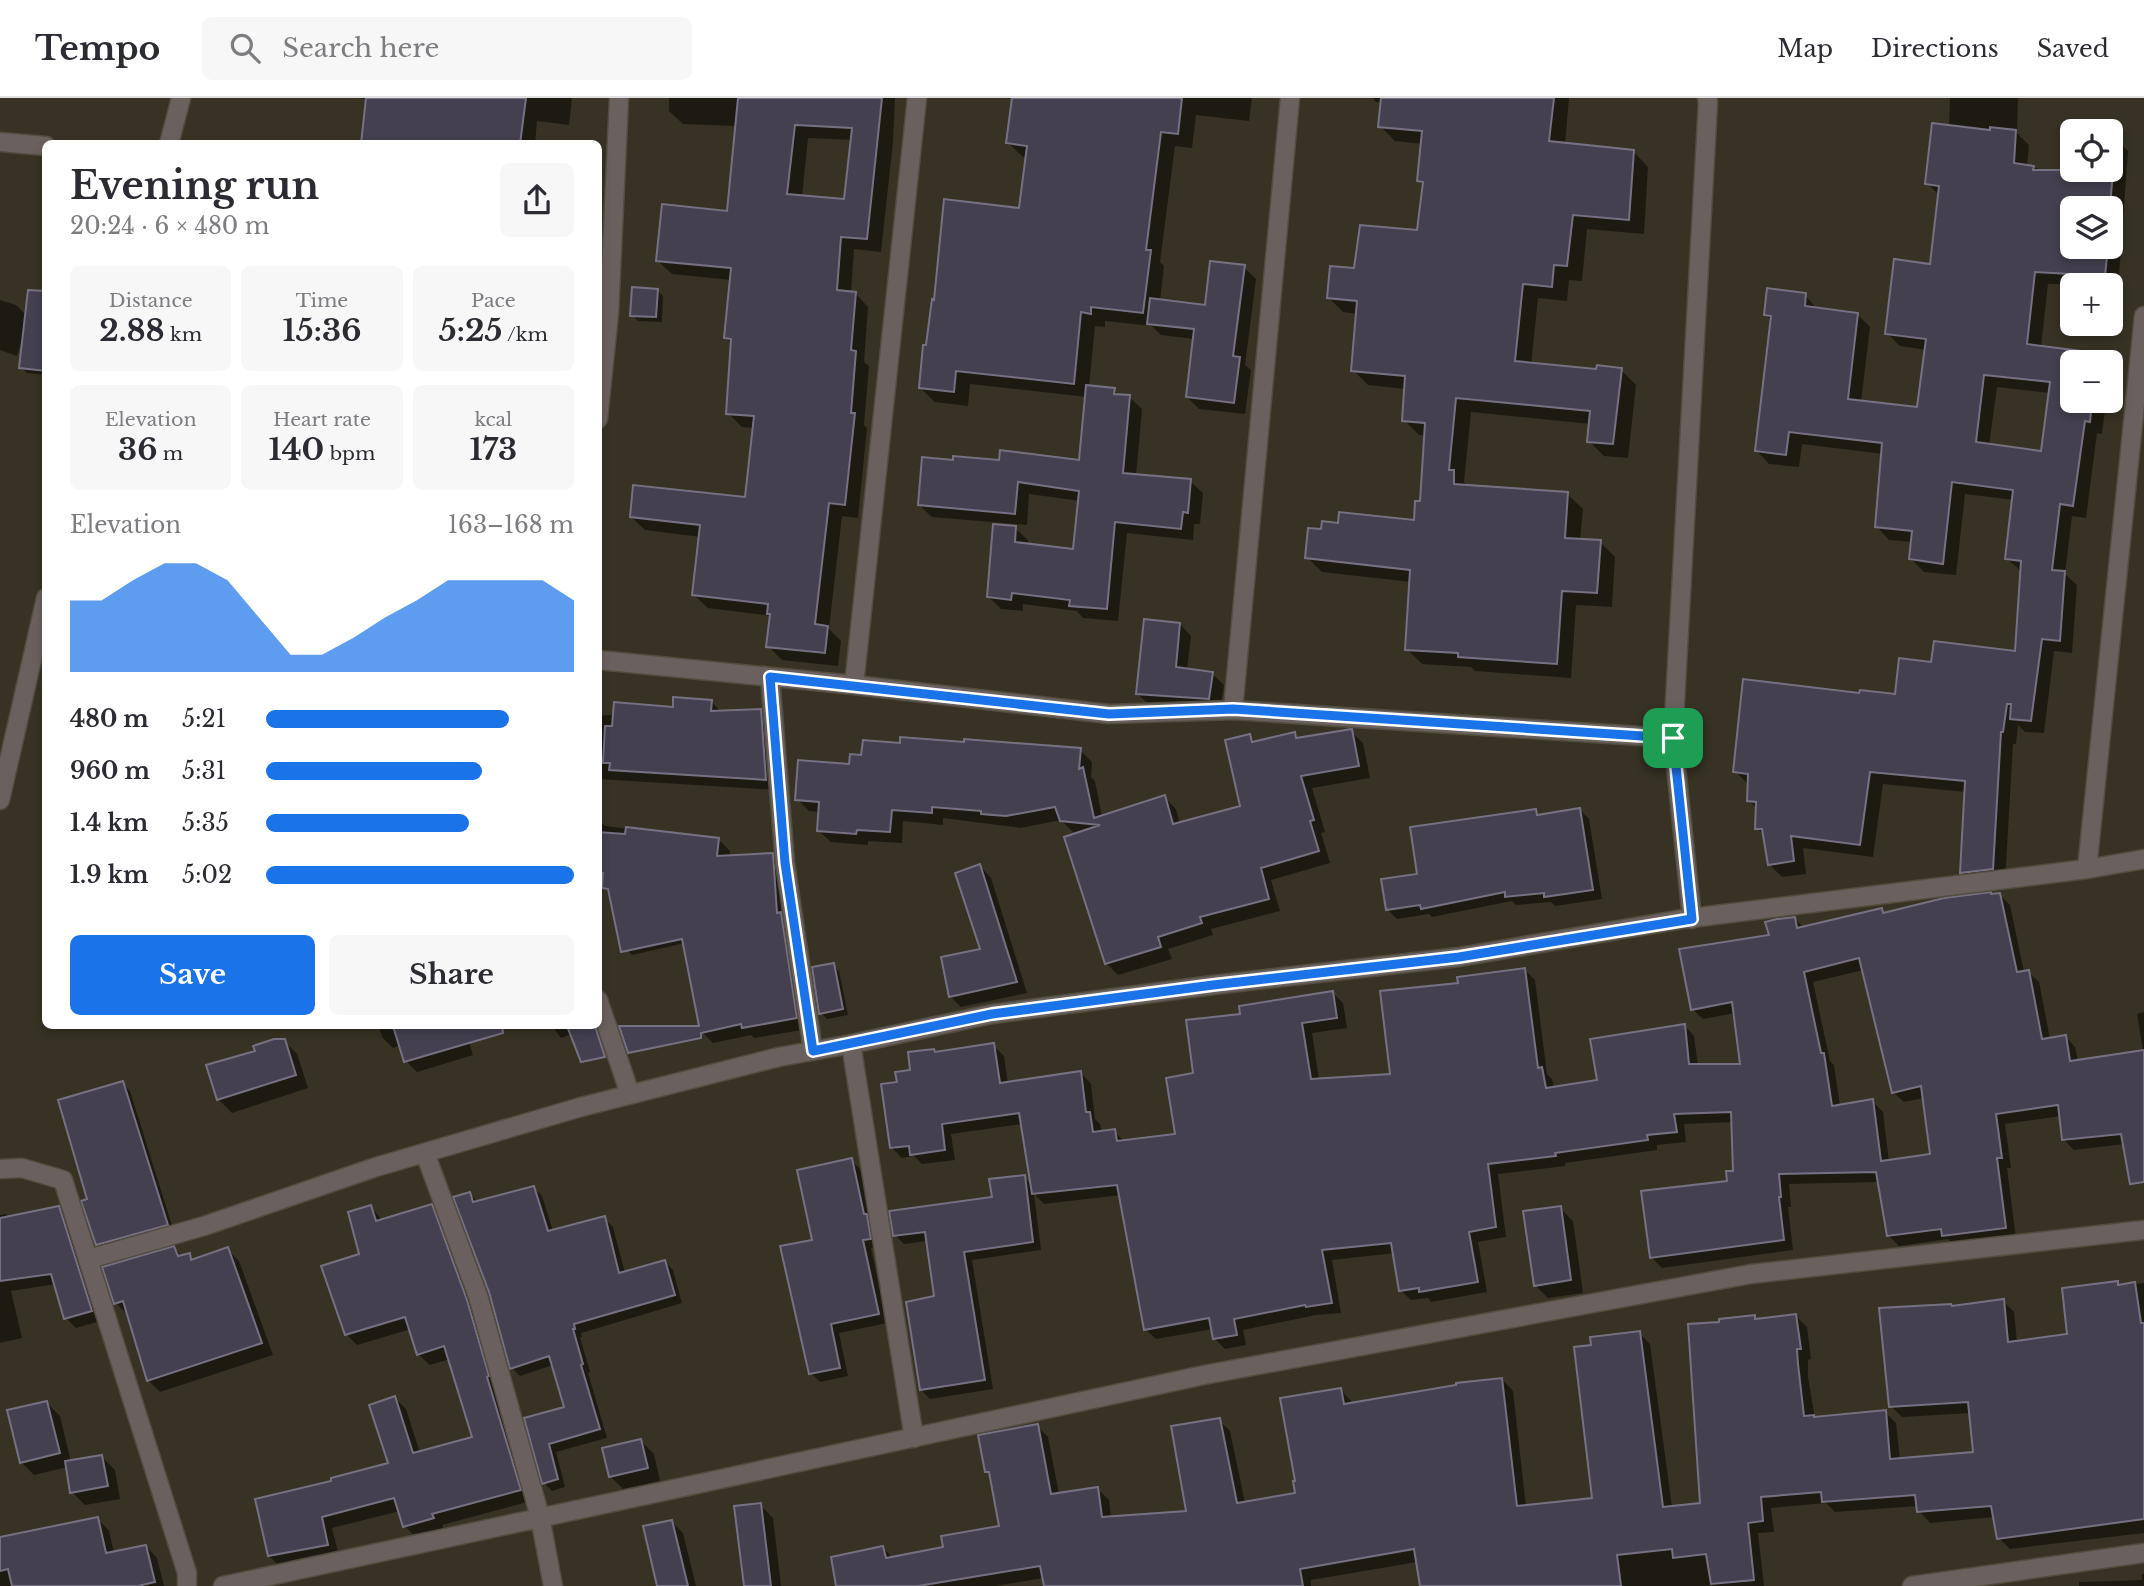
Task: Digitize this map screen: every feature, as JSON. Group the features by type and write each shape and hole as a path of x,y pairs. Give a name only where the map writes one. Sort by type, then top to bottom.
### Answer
{"street":[{"path":"170,140 181,98"},
{"path":"602,336 619,98"},
{"path":"854,685 917,98"},
{"path":"1233,709 1290,98"},
{"path":"1692,919 1673,738 1709,102 1707,98"},
{"path":"0,142 42,146"},
{"path":"2087,869 2144,316"},
{"path":"0,800 42,616"},
{"path":"602,660 1109,714 1233,709 1673,738"},
{"path":"770,677 785,863 813,1051"},
{"path":"89,1259 204,1226 376,1167 630,1094 813,1051 992,1014 1459,957 1692,919 2087,869 2144,859"},
{"path":"602,1012 630,1094"},
{"path":"851,1044 914,1438"},
{"path":"425,1153 478,1296 540,1517 554,1586"},
{"path":"0,1169 22,1168 63,1180 187,1573 187,1586"},
{"path":"223,1586 1205,1375 1751,1274 2144,1230"},
{"path":"1921,1585 2144,1553"}],"building":[{"path":"366,98 526,98 521,140 361,140"},
{"path":"738,98 882,98 867,239 841,237 837,290 856,292 851,350 856,351 851,413 855,413 845,505 829,503 815,624 828,626 825,653 766,647 770,614 767,614 768,604 692,595 700,525 630,517 633,485 745,497 754,416 726,414 731,339 724,338 731,268 656,261 662,204 727,211","holes":["795,125 852,128 844,199 787,194"]},
{"path":"1012,98 1182,98 1178,134 1161,132 1146,250 1151,250 1143,313 1091,307 1091,314 1081,312 1074,384 956,371 954,392 919,388 923,345 926,345 932,299 934,300 944,199 1019,208 1027,146 1006,143"},
{"path":"1381,98 1554,98 1549,141 1634,150 1629,220 1573,215 1567,266 1554,265 1552,287 1523,284 1515,361 1596,369 1597,365 1622,368 1613,444 1587,442 1590,411 1456,398 1449,470 1454,470 1454,484 1568,492 1565,538 1601,540 1597,593 1562,591 1557,664 1458,657 1458,653 1405,650 1410,570 1305,558 1308,528 1321,529 1322,521 1338,523 1339,512 1414,520 1415,501 1420,501 1425,423 1402,421 1405,376 1351,371 1357,301 1327,298 1330,266 1354,268 1360,225 1417,230 1423,182 1417,181 1422,131 1378,127"},
{"path":"1932,123 1990,130 1990,127 2016,130 2014,163 2034,166 2033,170 2060,170 2060,182 2112,182 2111,196 2060,196 2060,259 2107,259 2105,273 2035,272 2027,344 2074,350 2060,350 2060,413 2091,413 2090,422 2085,421 2073,506 2060,504 2052,570 2065,571 2060,641 2042,639 2031,721 2010,719 2011,704 2007,704 2001,732 1993,869 1960,873 1965,781 1870,772 1860,845 1791,836 1794,861 1768,865 1762,829 1755,829 1756,802 1747,801 1748,774 1733,772 1743,679 1859,693 1860,690 1895,694 1899,658 1931,662 1934,641 2015,651 2021,561 2005,559 2013,490 1952,482 1943,564 1909,559 1912,531 1875,527 1882,443 1789,432 1786,455 1755,451 1771,316 1764,315 1767,288 1806,293 1805,306 1858,313 1848,399 1917,407 1926,339 1885,334 1894,259 1930,264 1939,186 1925,184","holes":["1984,375 2050,382 2041,451 1976,442"]},
{"path":"1210,261 1245,265 1233,356 1240,357 1234,403 1186,397 1194,329 1147,324 1150,298 1205,305"},
{"path":"632,287 658,289 656,317 630,316"},
{"path":"28,290 42,291 42,371 19,368"},
{"path":"1086,385 1115,388 1114,394 1130,395 1123,473 1191,479 1188,513 1183,512 1181,529 1115,522 1107,609 1069,606 1070,600 1012,593 1011,600 987,597 993,524 1016,526 1015,542 1073,549 1079,491 1018,482 1015,514 918,505 922,457 953,460 953,456 999,460 1000,450 1079,460"},
{"path":"1144,619 1180,623 1176,667 1213,672 1209,699 1136,694"},
{"path":"673,697 712,700 711,711 761,709 766,780 609,770 610,763 603,763 605,726 612,726 614,702 673,707"},
{"path":"1352,729 1359,766 1301,776 1314,820 1310,821 1319,851 1261,868 1269,899 1200,917 1202,923 1158,937 1161,947 1105,964 1064,837 1100,825 1060,821 1055,807 1006,816 932,807 932,813 892,810 890,832 857,830 856,834 817,831 819,802 795,800 798,760 849,764 850,754 861,755 863,740 900,743 900,737 964,742 964,739 1081,748 1079,769 1083,767 1094,818 1165,795 1173,824 1240,806 1225,740 1250,734 1252,742 1295,732 1296,738"},
{"path":"1580,808 1593,890 1544,897 1544,893 1505,897 1505,892 1421,909 1420,905 1386,910 1381,879 1417,874 1410,827 1536,809 1537,815"},
{"path":"626,827 719,838 717,856 773,853 777,913 781,912 797,1018 742,1028 741,1024 701,1033 701,1038 628,1053 619,1026 699,1026 682,939 621,952 608,889 602,888 602,832 625,834"},
{"path":"980,864 1017,982 949,997 941,957 980,949 955,873"},
{"path":"2000,893 2017,972 2029,970 2042,1039 2066,1035 2070,1061 2144,1050 2144,1182 2130,1184 2121,1134 2062,1140 2058,1105 1996,1114 2002,1158 1997,1158 2006,1228 1942,1236 1941,1229 1887,1236 1876,1172 1779,1174 1784,1240 1650,1258 1641,1191 1727,1181 1726,1171 1733,1171 1731,1112 1674,1114 1677,1132 1647,1135 1648,1140 1555,1153 1556,1156 1488,1164 1496,1227 1469,1232 1478,1282 1419,1292 1419,1288 1399,1291 1391,1243 1322,1250 1332,1303 1305,1305 1234,1319 1237,1335 1213,1339 1209,1318 1144,1330 1117,1185 1032,1194 1019,1113 942,1124 945,1150 910,1155 909,1146 890,1148 881,1084 897,1082 895,1072 910,1070 908,1052 934,1049 935,1052 994,1043 1000,1083 1081,1071 1086,1112 1090,1112 1093,1132 1115,1129 1117,1141 1175,1134 1166,1078 1193,1073 1186,1020 1240,1014 1239,1006 1333,991 1337,1018 1302,1023 1311,1079 1390,1074 1380,991 1458,983 1457,977 1525,968 1538,1068 1542,1067 1546,1088 1597,1080 1590,1039 1685,1024 1689,1064 1740,1064 1732,1002 1691,1010 1679,949 1769,935 1765,922 1777,919 1795,917 1797,928 1882,908 1883,913 1944,898","holes":["1859,958 1892,1093 1921,1086 1930,1154 1881,1161 1873,1099 1832,1106 1824,1053 1821,1053 1804,972"]},
{"path":"834,963 843,1009 819,1014 812,967"},
{"path":"394,1029 502,1029 503,1033 404,1062"},
{"path":"568,1029 596,1029 605,1057 581,1062"},
{"path":"274,1039 285,1039 296,1075 217,1100 206,1065 255,1051 253,1046"},
{"path":"123,1081 168,1225 96,1245 81,1201 87,1199 58,1100"},
{"path":"852,1158 864,1214 867,1214 871,1239 863,1240 879,1314 831,1324 840,1368 809,1374 780,1246 812,1240 797,1170"},
{"path":"1025,1175 1033,1242 964,1252 985,1380 920,1390 906,1302 934,1296 925,1232 893,1236 889,1211 992,1197 989,1179"},
{"path":"534,1186 548,1231 605,1216 619,1273 665,1260 675,1295 574,1324 583,1364 581,1365 600,1429 549,1444 558,1479 542,1484 524,1418 564,1407 549,1356 510,1369 489,1292 453,1197 470,1192 473,1202"},
{"path":"432,1204 467,1300 521,1490 432,1514 434,1518 403,1527 394,1498 322,1517 328,1545 268,1556 255,1499 331,1481 331,1478 388,1463 369,1405 395,1396 413,1453 472,1437 444,1346 417,1355 405,1317 345,1335 321,1266 359,1254 348,1212 371,1205 376,1221"},
{"path":"59,1206 92,1311 64,1319 51,1274 0,1281 0,1218"},
{"path":"1561,1206 1571,1280 1534,1286 1523,1211"},
{"path":"174,1246 178,1256 190,1253 191,1260 228,1247 262,1343 147,1381 123,1301 114,1304 102,1267"},
{"path":"2118,1281 2118,1285 2135,1282 2141,1323 2144,1323 2144,1519 1997,1539 1991,1506 1917,1512 1915,1495 1822,1502 1821,1492 1761,1497 1763,1521 1748,1523 1754,1580 1711,1584 1706,1554 1673,1558 1672,1549 1617,1555 1621,1586 1420,1586 1414,1549 1300,1569 1303,1586 1044,1586 1040,1566 918,1586 836,1586 831,1557 883,1546 886,1558 943,1547 941,1536 999,1526 989,1472 985,1472 978,1435 1038,1424 1051,1494 1098,1487 1102,1517 1186,1511 1171,1426 1220,1418 1237,1503 1295,1493 1280,1398 1341,1388 1344,1404 1456,1383 1502,1378 1517,1506 1592,1498 1574,1347 1591,1345 1590,1337 1640,1331 1663,1507 1700,1503 1688,1324 1719,1322 1719,1319 1755,1315 1755,1319 1796,1314 1801,1349 1797,1349 1804,1416 1886,1410 1890,1459 1973,1452 1968,1402 1889,1407 1879,1308 1952,1306 2004,1299 2008,1342 2067,1334 2062,1288"},
{"path":"47,1401 60,1453 20,1463 7,1410"},
{"path":"641,1439 648,1468 609,1477 602,1448"},
{"path":"102,1455 108,1486 70,1493 65,1461"},
{"path":"761,1503 771,1586 744,1586 734,1506"},
{"path":"98,1517 106,1553 146,1545 155,1582 138,1586 12,1586 8,1569 0,1571 0,1537"},
{"path":"672,1520 688,1586 657,1586 643,1526"}],"route":[{"path":"770,677 1109,714 1233,709 1673,738 1692,919 1459,957 992,1014 813,1051 785,863 770,677"}]}
